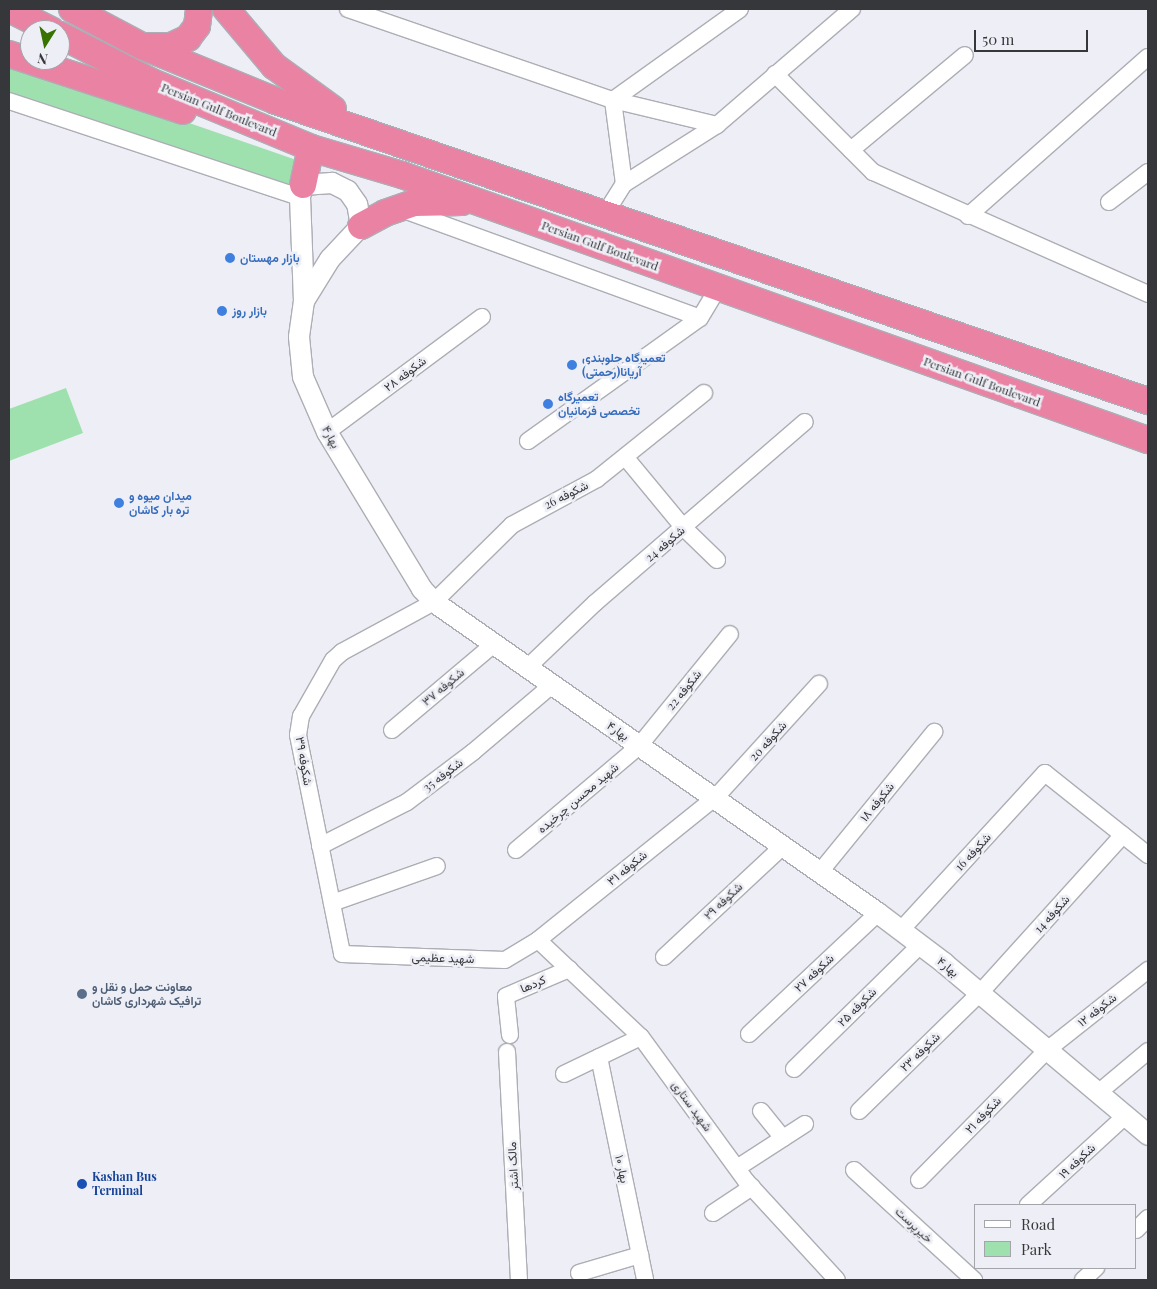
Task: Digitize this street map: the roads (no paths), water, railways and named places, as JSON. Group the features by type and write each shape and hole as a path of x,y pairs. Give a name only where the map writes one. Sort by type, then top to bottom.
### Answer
{"highway":[{"path":"9,9 31,20"},
{"path":"72,9 142,46 276,100 605,214 1143,393"},
{"path":"142,46 160,47 182,42 197,26 199,9"},
{"path":"226,9 274,66 318,102 412,148"},
{"name":"Persian Gulf Boulevard","path":"70,40 152,82 311,148 402,175 1148,440"},
{"path":"9,54 159,104 311,148 302,191"},
{"path":"361,226 399,208 443,201 496,208"}],"street":[{"path":"348,9 613,100 717,125"},
{"path":"613,100 740,9"},
{"path":"605,214 624,184 717,125 852,9"},
{"path":"851,150 965,55"},
{"path":"968,216 1148,57"},
{"path":"775,74 873,172 891,182 1148,294"},
{"path":"613,100 624,184"},
{"path":"9,101 302,191 332,183 348,191 357,204 361,226 330,259 304,302"},
{"path":"1109,202 1148,172"},
{"name":"بهار۴","path":"302,191 304,302 299,337 300,365 327,432 422,589 434,602 639,746 716,797 901,930 980,993 1148,1135"},
{"path":"399,208 700,318"},
{"path":"528,441 700,318 718,288"},
{"name":"شکوفه ۲۸","path":"327,432 482,317"},
{"name":"شکوفه 26","path":"434,602 512,525 597,479 626,458 704,393"},
{"name":"شکوفه 24","path":"527,668 596,603 805,422"},
{"path":"626,458 684,528 717,560"},
{"name":"شکوفه ۳۹","path":"342,954 298,735 301,716 337,656 434,602"},
{"name":"شکوفه 22","path":"639,746 730,634"},
{"name":"شکوفه ۳۷","path":"392,730 493,644"},
{"name":"شکوفه 20","path":"716,797 819,684"},
{"name":"شکوفه 35","path":"320,846 407,802 473,752 552,685"},
{"name":"شکوفه ۱۸","path":"820,872 934,732"},
{"name":"شهید محسن چرخیده","path":"516,850 639,746"},
{"name":"شکوفه 16","path":"901,930 1045,773 1123,835"},
{"name":"شکوفه ۳۱","path":"538,940 716,797"},
{"path":"1123,835 1148,855"},
{"name":"شکوفه 14","path":"980,993 1123,835"},
{"name":"شکوفه ۲۹","path":"664,957 783,846"},
{"path":"332,903 436,866"},
{"name":"شکوفه ۲۷","path":"750,1034 878,913"},
{"name":"شهید عظیمی","path":"342,954 505,960 538,940"},
{"name":"شهید ستاری","path":"538,940 641,1037 752,1187 838,1280"},
{"name":"شکوفه ۲۵","path":"794,1069 920,945"},
{"name":"کردها","path":"510,1035 506,996 569,969"},
{"name":"شکوفه ۱۲","path":"1046,1050 1148,970"},
{"name":"شکوفه ۲۳","path":"859,1111 980,993"},
{"path":"564,1074 641,1037"},
{"name":"شکوفه ۲۱","path":"919,1180 1046,1050"},
{"path":"1098,1093 1148,1051"},
{"name":"مالک اشتر","path":"506,1052 519,1280"},
{"name":"بهار ۱۰","path":"599,1057 645,1280"},
{"path":"761,1111 783,1138"},
{"name":"شکوفه ۱۹","path":"1029,1204 1125,1116"},
{"path":"737,1168 804,1124"},
{"name":"خیرپرست","path":"854,1170 974,1280"},
{"path":"713,1213 752,1187"},
{"path":"1137,1229 1148,1218"},
{"path":"579,1273 640,1255"},
{"path":"1083,1280 1095,1269"}],"place":[{"name":"بازار مهستان","path":"230,258"},
{"name":"بازار روز","path":"222,311"},
{"name":"تعمیرگاه جلوبندی آریانا(رحمتی)","path":"572,365"},
{"name":"تعمیرگاه تخصصی فرمانیان","path":"548,404"},
{"name":"میدان میوه و تره بار کاشان","path":"119,503"},
{"name":"معاونت حمل و نقل و ترافیک شهرداری کاشان","path":"82,994"},
{"name":"Kashan Bus Terminal","path":"82,1184"}]}
